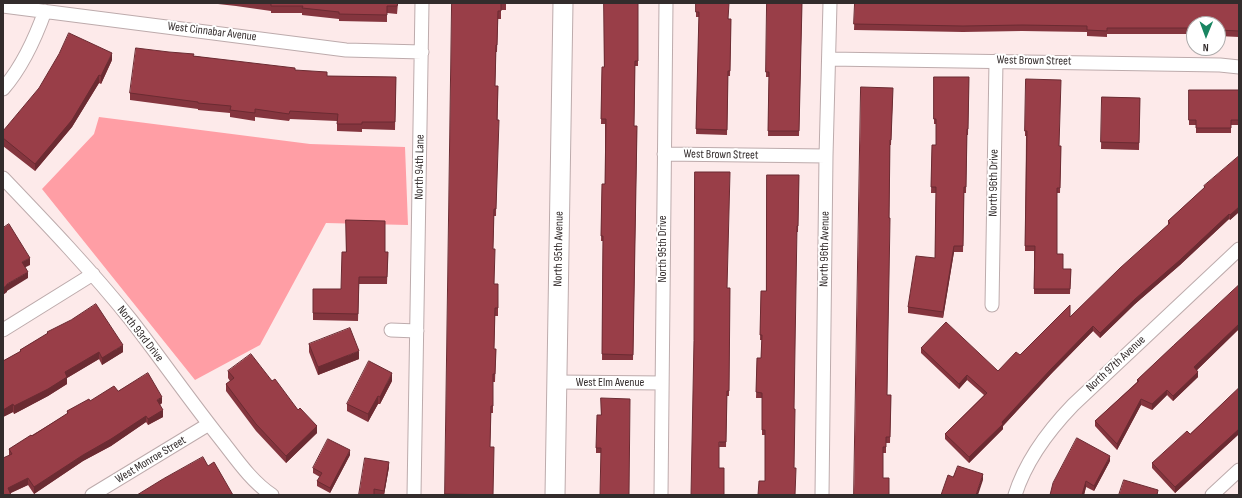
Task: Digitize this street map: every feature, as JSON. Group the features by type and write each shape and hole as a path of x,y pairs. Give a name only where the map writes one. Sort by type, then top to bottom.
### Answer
{"street":[{"name":"North 94th Lane","path":"414,495 422,3"},
{"name":"North 95th Avenue","path":"555,495 563,3"},
{"name":"North 95th Drive","path":"661,495 666,3"},
{"name":"North 96th Avenue","path":"822,495 826,156 830,3"},
{"name":"West Cinnabar Avenue","path":"3,6 346,50 422,52"},
{"path":"3,89 26,55 45,11"},
{"name":"West Brown Street","path":"829,59 1220,65 1239,67"},
{"name":"North 96th Drive","path":"992,305 996,61"},
{"name":"West Brown Street","path":"664,154 826,156"},
{"name":"North 93rd Drive","path":"3,178 93,274 251,476 272,495"},
{"name":"North 97th Avenue","path":"1015,495 1017,487 1032,457 1040,444 1059,420 1073,405 1239,249"},
{"path":"3,330 93,274"},
{"path":"392,330 417,331"},
{"name":"West Elm Avenue","path":"557,382 662,383"},
{"name":"West Monroe Street","path":"92,495 209,424"},
{"path":"1212,495 1239,470"}],"shaded area":[{"path":"99,117 310,144 405,147 408,225 326,223 260,345 195,380 42,189 94,134"}],"building":[{"path":"264,3 398,3 397,6 387,6 387,15 339,14 339,12 302,8 303,6 271,6 271,4"},
{"path":"452,3 501,3 501,11 498,11 495,86 498,86 497,120 499,120 493,249 495,249 494,284 498,284 498,308 495,308 495,374 493,374 493,406 491,406 490,447 494,447 493,495 445,494"},
{"path":"604,3 638,3 638,61 635,61 634,126 637,126 633,355 602,354 603,236 601,236 602,184 605,184 606,119 601,119 602,67 604,67"},
{"path":"696,3 729,3 728,19 731,19 727,130 696,129 699,12 696,12"},
{"path":"767,3 802,3 799,131 768,131 769,72 766,72"},
{"path":"855,3 1239,3 1239,31 1226,30 1226,16 1186,16 1186,28 1107,28 1107,31 1087,30 1087,26 854,24"},
{"path":"69,33 112,53 101,76 99,75 72,120 35,164 3,138 3,131 39,88 59,54"},
{"path":"136,48 194,54 193,56 295,68 295,70 327,72 327,76 396,77 395,122 337,124 338,114 290,111 289,114 255,109 255,113 230,110 231,106 198,103 130,93"},
{"path":"934,77 969,77 963,246 954,246 943,312 908,307 916,256 935,258 936,187 931,187 932,145 936,145 936,119 934,119"},
{"path":"1026,79 1061,80 1059,146 1061,146 1060,188 1057,188 1057,254 1063,254 1063,269 1071,269 1070,289 1034,289 1035,246 1025,246 1027,131 1025,131"},
{"path":"861,87 893,88 890,140 887,395 891,395 890,437 886,437 886,447 883,447 883,478 889,478 889,495 854,495"},
{"path":"1189,90 1239,90 1239,120 1231,120 1231,128 1196,128 1196,120 1189,120"},
{"path":"1102,97 1140,98 1139,143 1101,142"},
{"path":"1239,156 1239,207 1230,215 1229,214 1180,260 1135,299 1100,333 1093,326 1002,422 1003,424 969,457 945,434 987,393 967,375 959,384 921,348 946,322 998,371 1016,352 1020,355 1070,305 1070,317 1120,268 1170,223 1168,221 1205,187 1204,186"},
{"path":"695,172 730,172 727,288 730,288 729,391 727,391 726,442 719,442 719,468 724,468 724,495 691,495"},
{"path":"767,175 799,175 794,409 794,468 796,468 795,495 758,495 759,481 765,481 765,430 762,430 762,393 756,392 757,358 761,358 761,291 766,291"},
{"path":"346,220 385,221 385,252 388,252 387,277 359,277 358,314 313,313 313,289 341,289 342,252 346,252"},
{"path":"9,224 30,258 22,262 28,272 7,284 3,288 3,228"},
{"path":"1239,285 1239,324 1194,367 1198,372 1173,396 1167,390 1152,404 1141,399 1117,444 1095,421"},
{"path":"96,304 123,345 102,358 99,352 65,372 67,377 48,389 14,406 13,404 3,410 3,361 21,351 20,350 48,333 47,332 71,320"},
{"path":"350,328 359,351 318,367 309,344"},
{"path":"251,354 272,381 275,379 298,410 300,408 317,426 286,456 256,424 226,384 234,378 228,371"},
{"path":"369,361 392,373 380,397 378,396 368,414 347,404"},
{"path":"148,373 162,397 157,400 163,410 148,419 146,416 34,487 28,478 8,488 11,495 3,495 3,458 12,454 9,449 68,413 67,411 89,399 90,401 114,386 118,391"},
{"path":"1239,388 1239,429 1175,487 1152,463 1187,431 1190,434"},
{"path":"601,398 630,399 629,495 600,495 601,448 596,448 597,415 601,415"},
{"path":"1077,438 1110,456 1094,486 1086,481 1082,495 1050,495 1053,483"},
{"path":"328,439 350,450 330,488 317,481 322,473 313,468"},
{"path":"203,457 208,466 214,462 233,495 137,495 163,479"},
{"path":"365,458 389,462 384,491 374,489 374,495 359,495"},
{"path":"958,466 983,474 976,495 941,495 948,475 953,477"},
{"path":"1124,480 1158,490 1157,495 1119,495"}]}
